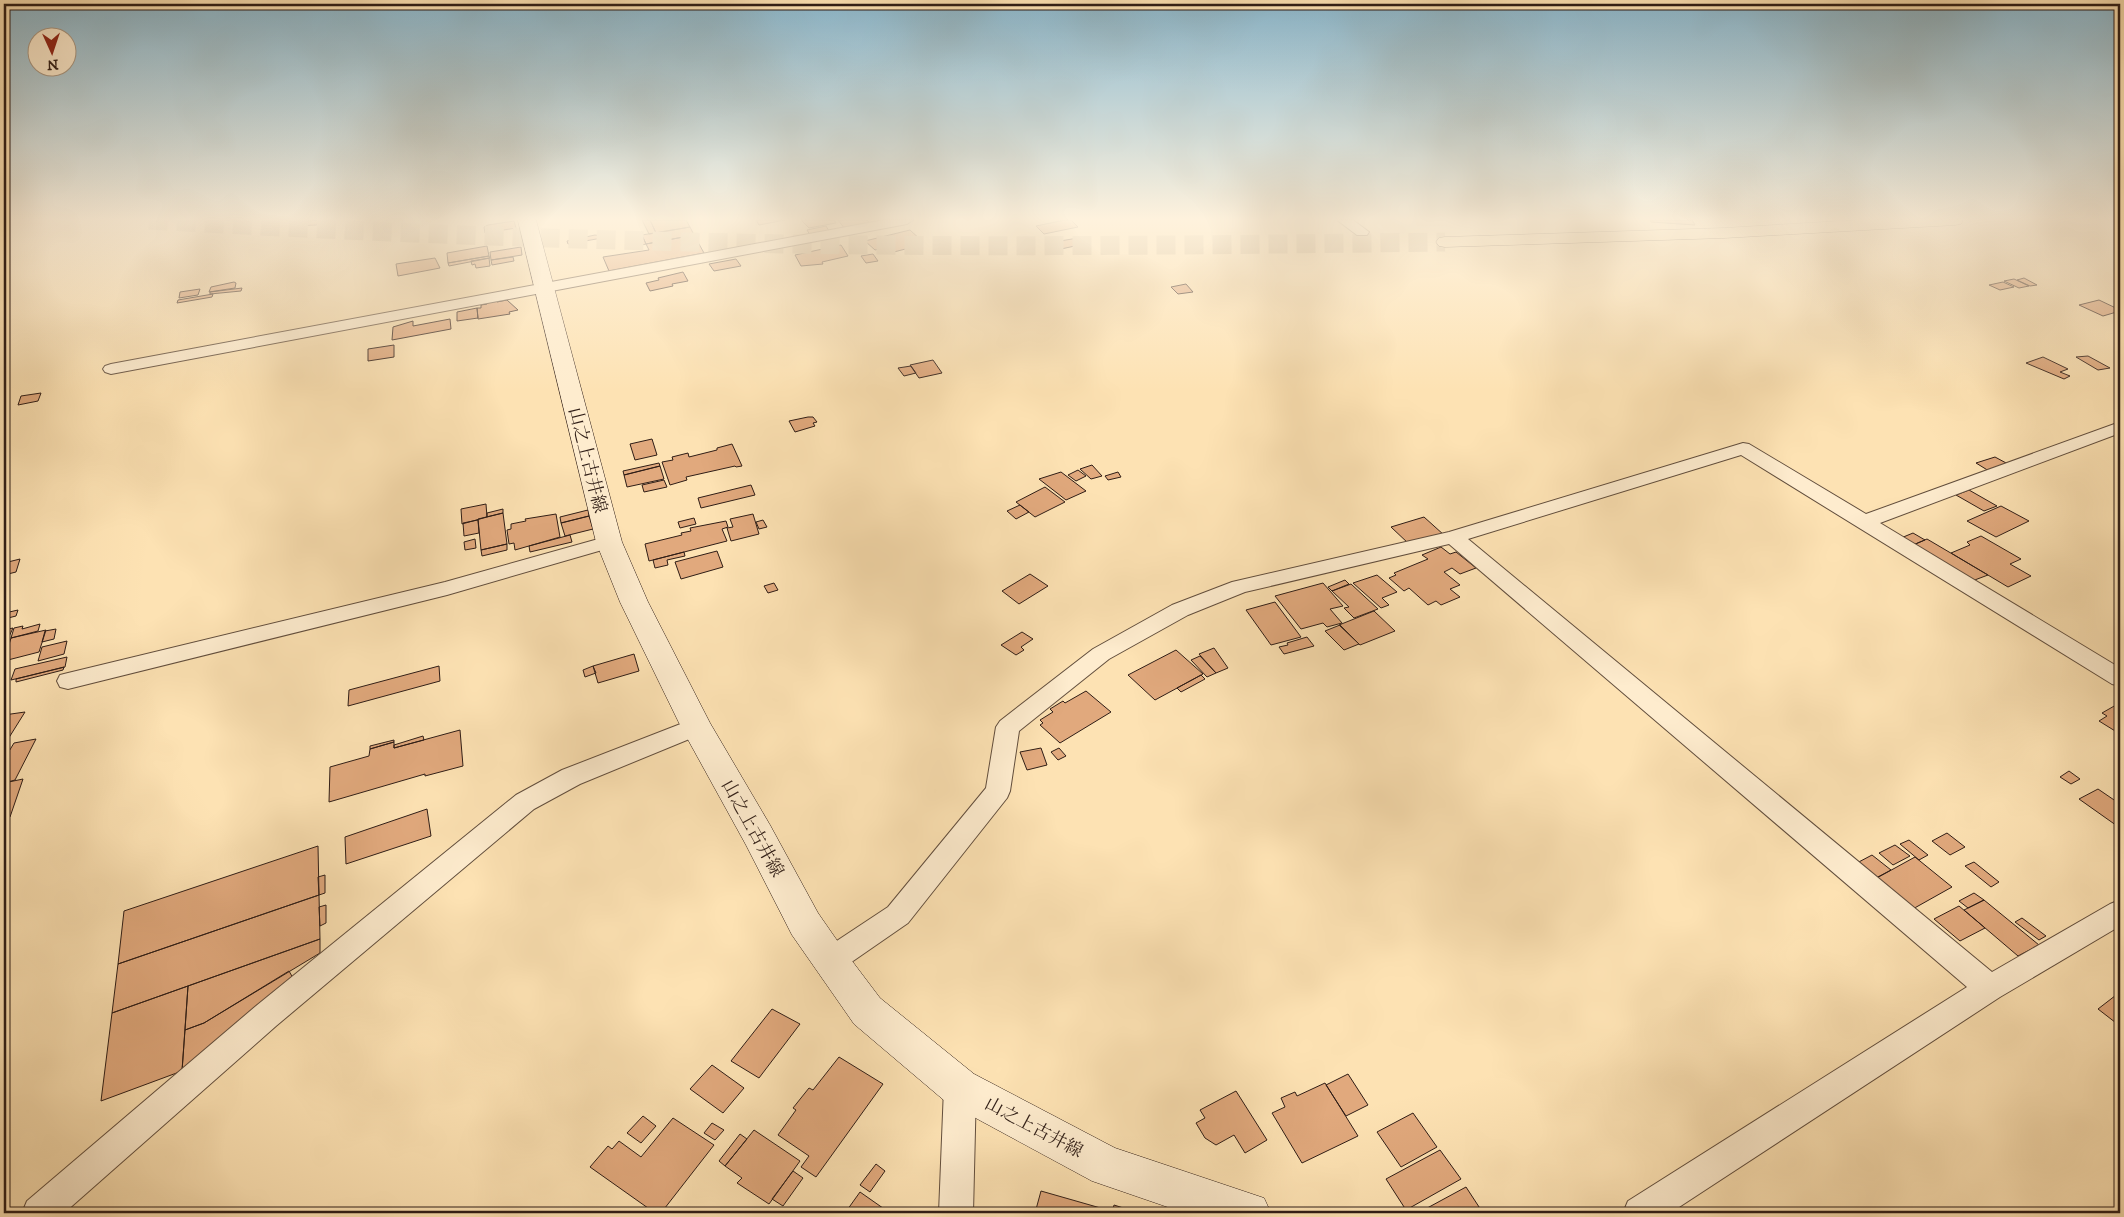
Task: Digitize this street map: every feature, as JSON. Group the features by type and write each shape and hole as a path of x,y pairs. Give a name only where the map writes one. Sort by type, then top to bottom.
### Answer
{"main road":[{"name":"山之上古井線","path":"541,277 609,542 634,602 696,727 758,835 805,924 867,1011 960,1088 1107,1166 1249,1213"}],"street":[{"path":"111,369 608,277"},
{"path":"1864,522 2120,427"},
{"path":"830,961 898,915 998,791 1008,727 1101,654 1180,610 1239,587 1453,537 1743,448 2120,678"},
{"path":"1453,537 1990,988"},
{"path":"68,682 447,588 609,542"},
{"path":"39,1213 266,1016 525,802 571,777 696,727"},
{"path":"1640,1213 1990,988 2120,912"},
{"path":"956,1213 960,1088"}],"building":[{"path":"686,277 688,281 650,291 646,283 659,280 658,278"},
{"path":"2024,278 2037,285 2030,286 2017,280"},
{"path":"2014,279 2029,286 2019,288 2004,281"},
{"path":"2003,282 2014,287 2000,290 1989,285"},
{"path":"236,283 235,288 209,292 211,287"},
{"path":"1186,284 1193,292 1178,294 1171,287"},
{"path":"242,288 241,291 210,294 210,292"},
{"path":"200,289 198,295 179,298 180,292"},
{"path":"213,294 212,297 177,303 178,300"},
{"path":"496,300 497,302 507,300 518,310 509,312 510,314 478,319 477,308 481,308 481,305 487,304 487,302"},
{"path":"2099,300 2120,311 2103,316 2079,305"},
{"path":"477,308 478,318 457,321 457,312"},
{"path":"450,319 451,329 392,340 393,327 413,321 413,326"},
{"path":"394,345 394,357 368,361 368,349"},
{"path":"2088,356 2110,368 2098,370 2076,357"},
{"path":"2043,357 2068,369 2060,372 2070,376 2064,379 2026,363"},
{"path":"933,360 942,373 919,378 910,365"},
{"path":"911,366 916,373 904,376 898,368"},
{"path":"41,393 38,401 18,405 21,396"},
{"path":"813,417 817,422 813,423 815,426 795,432 789,421"},
{"path":"652,439 657,455 635,460 630,444"},
{"path":"732,444 742,466 686,477 687,480 670,485 662,462 673,460 672,457 688,453 689,457"},
{"path":"1995,457 2008,464 1989,471 1976,463"},
{"path":"659,463 660,466 624,475 623,471"},
{"path":"1092,465 1102,476 1091,479 1080,469"},
{"path":"660,466 664,479 627,487 624,475"},
{"path":"1078,470 1086,476 1076,481 1068,475"},
{"path":"1061,472 1086,491 1066,500 1039,479"},
{"path":"1118,472 1121,477 1108,480 1105,476"},
{"path":"664,480 667,487 644,492 642,485"},
{"path":"751,485 755,495 701,508 698,498"},
{"path":"1045,487 1065,502 1035,517 1016,502"},
{"path":"1969,490 1997,506 1984,511 1956,495"},
{"path":"486,504 487,517 462,524 461,509"},
{"path":"1020,505 1029,512 1016,519 1007,511"},
{"path":"2001,506 2029,521 1996,537 1967,521"},
{"path":"503,509 503,513 487,517 487,513"},
{"path":"588,510 589,516 561,523 560,517"},
{"path":"503,513 507,544 481,550 478,519"},
{"path":"556,514 560,537 515,550 514,543 509,544 507,530 511,529 511,524 526,521 525,519"},
{"path":"753,514 759,534 731,541 727,528 733,527 730,519"},
{"path":"589,516 593,529 565,536 561,523"},
{"path":"1424,517 1444,535 1409,544 1391,527"},
{"path":"694,518 696,524 680,528 678,522"},
{"path":"478,520 479,533 464,536 463,523"},
{"path":"763,520 767,527 759,529 756,522"},
{"path":"726,521 728,527 722,529 727,541 649,561 645,544 682,535 681,533 691,531 690,528"},
{"path":"1913,533 1925,540 1913,545 1901,538"},
{"path":"570,535 572,542 530,552 529,546"},
{"path":"1981,536 2021,559 2010,564 2031,576 2008,587 1951,553 1970,545 1967,542"},
{"path":"475,539 476,548 465,550 464,542"},
{"path":"1927,539 1988,575 1972,581 1913,545"},
{"path":"507,544 507,550 482,556 481,550"},
{"path":"1441,547 1450,554 1456,552 1476,568 1460,574 1452,568 1444,572 1460,585 1450,589 1460,597 1441,605 1436,601 1428,605 1409,588 1404,591 1389,578 1396,575 1394,573 1428,559 1422,555"},
{"path":"717,551 723,567 681,579 675,562"},
{"path":"684,552 685,556 667,560 668,565 655,568 653,560"},
{"path":"20,559 16,572 4,575 4,563"},
{"path":"1030,574 1048,586 1019,604 1002,591"},
{"path":"1377,575 1397,592 1382,598 1389,605 1381,608 1353,583"},
{"path":"1345,580 1349,584 1332,591 1328,587"},
{"path":"774,583 778,590 768,593 764,586"},
{"path":"1323,583 1343,606 1330,609 1342,623 1327,627 1323,623 1301,629 1275,596"},
{"path":"1351,584 1378,609 1354,618 1344,608 1349,607 1332,591"},
{"path":"1275,602 1301,637 1271,645 1246,610"},
{"path":"18,610 16,616 4,619 5,613"},
{"path":"1374,611 1395,631 1360,645 1339,625"},
{"path":"40,624 38,631 11,638 14,628 23,626 22,629"},
{"path":"1340,625 1359,644 1344,650 1325,631"},
{"path":"13,628 7,641 4,642 4,630"},
{"path":"56,629 54,639 42,642 45,631"},
{"path":"46,630 39,652 4,661 11,638"},
{"path":"1022,632 1033,639 1021,647 1024,650 1016,655 1001,645"},
{"path":"1307,637 1314,646 1284,654 1279,647 1288,645 1287,643"},
{"path":"67,641 64,654 38,661 42,647"},
{"path":"1214,648 1228,668 1216,673 1199,654"},
{"path":"1176,650 1203,674 1155,700 1128,675"},
{"path":"634,654 639,671 598,683 593,666"},
{"path":"1200,656 1216,673 1207,677 1191,660"},
{"path":"67,657 65,667 11,680 15,669"},
{"path":"439,666 440,681 348,706 349,690"},
{"path":"593,666 596,673 585,677 583,670"},
{"path":"64,667 63,670 16,682 16,679"},
{"path":"1201,675 1205,679 1181,692 1177,688"},
{"path":"1086,691 1111,712 1060,743 1040,725 1043,723 1040,720 1053,712 1050,709"},
{"path":"2116,705 2120,706 2120,734 2099,721 2107,716 2102,713"},
{"path":"25,712 5,744 4,744 4,715"},
{"path":"460,730 463,766 425,776 425,774 329,802 330,767 369,756 370,749 394,742 394,748"},
{"path":"423,736 424,740 394,748 394,745"},
{"path":"36,739 15,780 4,783 4,754 8,753 14,743"},
{"path":"394,740 394,742 370,749 370,746"},
{"path":"1041,748 1047,765 1027,770 1020,752"},
{"path":"1059,748 1066,756 1058,760 1051,752"},
{"path":"2069,771 2080,779 2071,784 2060,777"},
{"path":"23,779 10,817 4,819 4,783"},
{"path":"2098,789 2120,804 2120,828 2079,799"},
{"path":"427,809 431,836 346,864 345,837"},
{"path":"1947,833 1965,847 1950,855 1932,841"},
{"path":"1909,840 1928,855 1919,860 1900,844"},
{"path":"1895,845 1910,856 1893,865 1879,853"},
{"path":"318,846 319,895 118,964 124,911"},
{"path":"1872,855 1891,870 1874,879 1855,864"},
{"path":"1915,857 1952,887 1911,910 1875,879"},
{"path":"1974,862 1999,882 1991,887 1965,866"},
{"path":"325,875 325,893 319,895 318,877"},
{"path":"1974,893 1984,900 1968,908 1959,901"},
{"path":"319,895 320,939 112,1013 118,964"},
{"path":"1984,900 2039,945 2018,956 1964,910"},
{"path":"326,905 326,923 320,926 319,907"},
{"path":"1959,906 1985,928 1960,941 1934,919"},
{"path":"2022,918 2046,936 2039,940 2015,922"},
{"path":"320,939 320,953 204,1023 185,1030 188,986"},
{"path":"289,971 293,978 182,1071 185,1030 204,1023"},
{"path":"188,986 182,1071 101,1101 112,1013"},
{"path":"2120,992 2120,1026 2098,1009"},
{"path":"772,1009 800,1024 759,1078 731,1061"},
{"path":"839,1057 883,1084 816,1177 801,1167 809,1156 778,1135 796,1110 793,1108 809,1088 813,1090"},
{"path":"712,1065 744,1088 723,1113 690,1089"},
{"path":"1348,1074 1368,1105 1346,1116 1326,1085"},
{"path":"1325,1083 1358,1136 1302,1163 1272,1113 1285,1107 1281,1098 1295,1092 1297,1096"},
{"path":"1236,1091 1267,1140 1245,1153 1234,1135 1216,1145 1205,1138 1196,1123 1205,1118 1200,1110"},
{"path":"1413,1113 1437,1147 1401,1167 1377,1132"},
{"path":"643,1116 656,1126 641,1143 627,1133"},
{"path":"673,1118 714,1145 661,1213 655,1213 590,1167 608,1146 612,1149 619,1141 641,1157"},
{"path":"712,1123 724,1130 715,1140 704,1133"},
{"path":"754,1130 800,1161 769,1204 737,1183 742,1178 725,1166"},
{"path":"740,1134 747,1139 725,1166 719,1161"},
{"path":"1440,1150 1461,1179 1406,1210 1386,1179"},
{"path":"876,1164 885,1171 870,1192 860,1185"},
{"path":"793,1171 803,1178 783,1206 772,1199"},
{"path":"1466,1187 1483,1213 1418,1213"},
{"path":"1041,1191 1104,1209 1103,1213 1035,1213"},
{"path":"860,1192 890,1213 845,1213"},
{"path":"1114,1205 1139,1213 1112,1213"}]}
